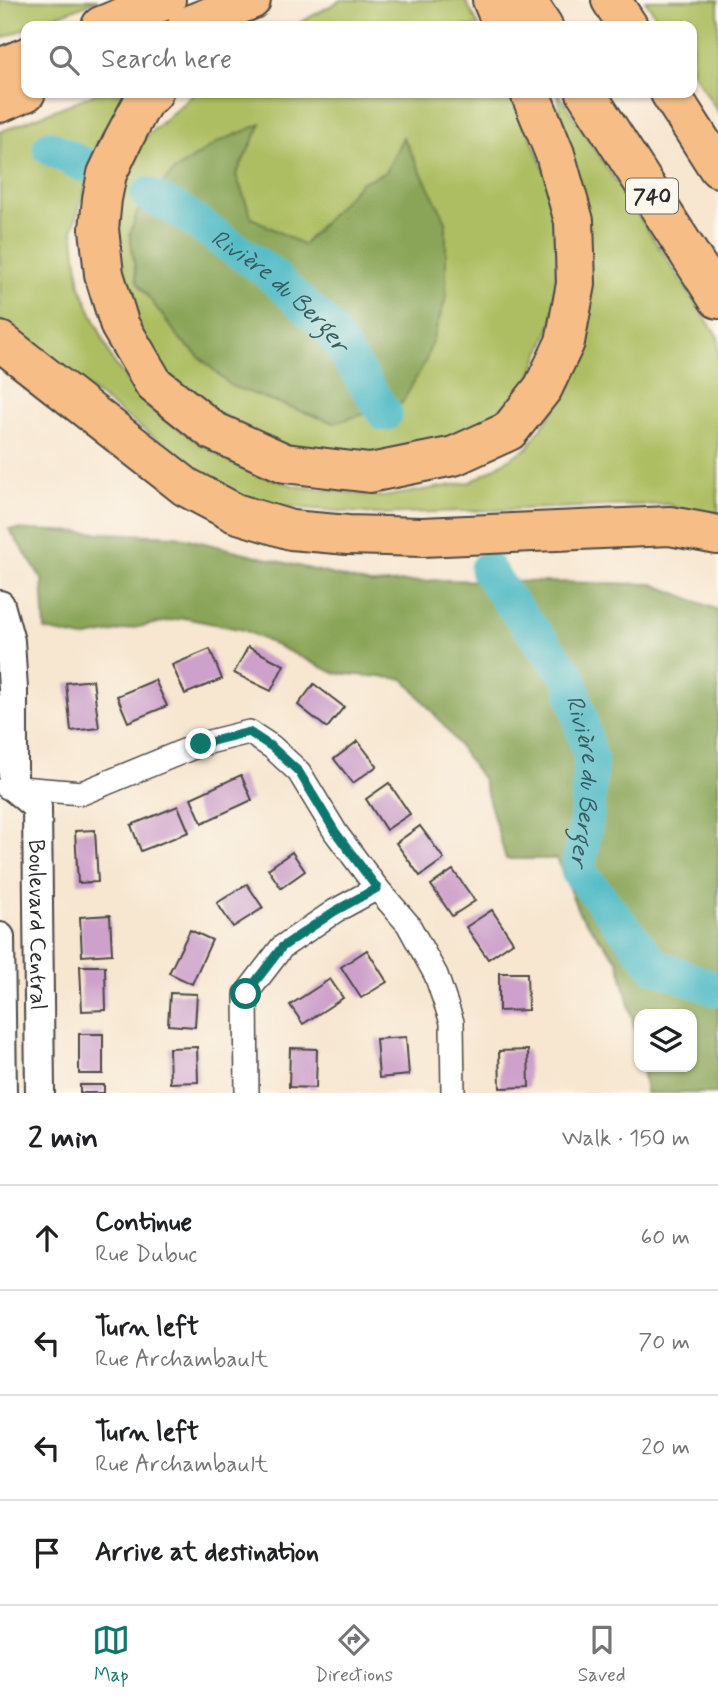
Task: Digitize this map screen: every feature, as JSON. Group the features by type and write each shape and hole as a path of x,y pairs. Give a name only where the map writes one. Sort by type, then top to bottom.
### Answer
{"highway":[{"path":"114,21 166,0"},
{"path":"492,0 527,17"},
{"path":"611,0 625,21"},
{"path":"203,21 234,11"},
{"path":"0,68 21,59"},
{"path":"0,103 21,94"},
{"path":"147,98 107,174 99,229 104,274 120,326 154,384 213,431 285,463 370,473 454,456 509,431 543,388 565,342 576,284 574,221 555,154 532,98"},
{"name":"740","path":"589,98 718,299"},
{"path":"676,98 718,169"},
{"path":"677,98 718,149"},
{"path":"0,341 186,487 235,513 291,530 422,537 670,526 718,536"}],"street":[{"path":"0,605 10,641 13,689 4,792 82,793 201,744 249,732 272,747 299,772 336,833 408,924 436,975 452,1022 453,1093"},
{"name":"Boulevard Central","path":"4,792 37,807 40,1093"},
{"path":"247,1093 246,994 282,947 335,911 377,888"},
{"name":"Boulevard Central","path":"0,937 2,1093"}],"green space":[{"path":"0,0 98,0 44,21 21,21 21,30 0,39"},
{"path":"341,0 465,0 476,21 303,21"},
{"path":"645,0 718,0 718,112 697,79 697,21 660,21"},
{"path":"85,98 125,98 120,104 84,191 73,230 80,286 112,360 147,406 242,469 295,486 383,497 471,482 527,448 569,388 587,332 587,213 565,157 559,98 561,98 718,337 718,521 667,504 376,514 252,504 196,469 0,322 0,132"},
{"path":"189,98 515,98 546,174 558,253 553,321 528,384 485,423 439,446 393,455 337,455 277,444 210,409 168,381 141,337 114,245 119,176 141,141"},
{"path":"261,124 236,175 252,218 303,245 360,183 386,172 403,137 446,221 446,298 426,360 402,403 334,423 231,386 181,340 137,282 130,235 137,212 174,171 218,142"},
{"path":"9,529 176,536 371,584 442,580 653,584 718,610 718,1093 646,1093 643,1072 697,1072 697,1009 634,1009 634,1026 618,961 579,913 557,859 506,859 483,780 443,724 404,679 334,673 244,630 184,618 83,638 45,630 42,579"}],"building":[{"path":"248,647 284,665 271,691 234,673"},
{"path":"210,649 222,679 185,694 172,665"},
{"path":"93,680 99,728 71,731 66,683"},
{"path":"155,680 167,706 128,722 117,696"},
{"path":"314,684 344,707 327,728 298,705"},
{"path":"358,741 377,766 353,783 334,759"},
{"path":"241,775 252,800 202,823 191,798"},
{"path":"389,783 410,814 386,830 366,799"},
{"path":"178,806 189,832 141,851 131,825"},
{"path":"420,826 444,859 420,876 396,843"},
{"path":"95,830 98,882 78,883 75,831"},
{"path":"292,852 305,871 281,888 268,869"},
{"path":"453,870 475,901 452,916 431,885"},
{"path":"247,884 263,908 233,927 217,903"},
{"path":"492,910 513,942 488,959 466,927"},
{"path":"110,915 112,954 82,956 80,917"},
{"path":"190,930 212,940 192,984 169,973"},
{"path":"367,950 387,982 361,998 341,967"},
{"path":"80,966 105,966 106,1010 82,1011"},
{"path":"499,973 527,973 528,1010 499,1011"},
{"path":"330,979 343,998 303,1024 290,1005"},
{"path":"170,993 197,994 195,1027 168,1025"},
{"path":"79,1034 103,1034 103,1074 79,1074"},
{"path":"406,1037 409,1075 379,1078 376,1039"},
{"path":"197,1047 198,1082 170,1083 169,1048"},
{"path":"290,1048 317,1049 316,1088 289,1087"},
{"path":"528,1050 529,1087 500,1088 499,1051"},
{"path":"80,1085 104,1085 104,1093 80,1093"}],"waterway":[{"name":"Rivière du Berger","path":"50,148 84,165"},
{"name":"Rivière du Berger","path":"148,195 177,209 268,272 329,328 385,414"},
{"name":"Rivière du Berger","path":"487,569 569,676 591,760 587,816 578,871 655,966 718,990"}],"route":[{"path":"201,744 249,732 272,747 299,772 336,833 377,888 335,911 282,947 246,994"}]}
